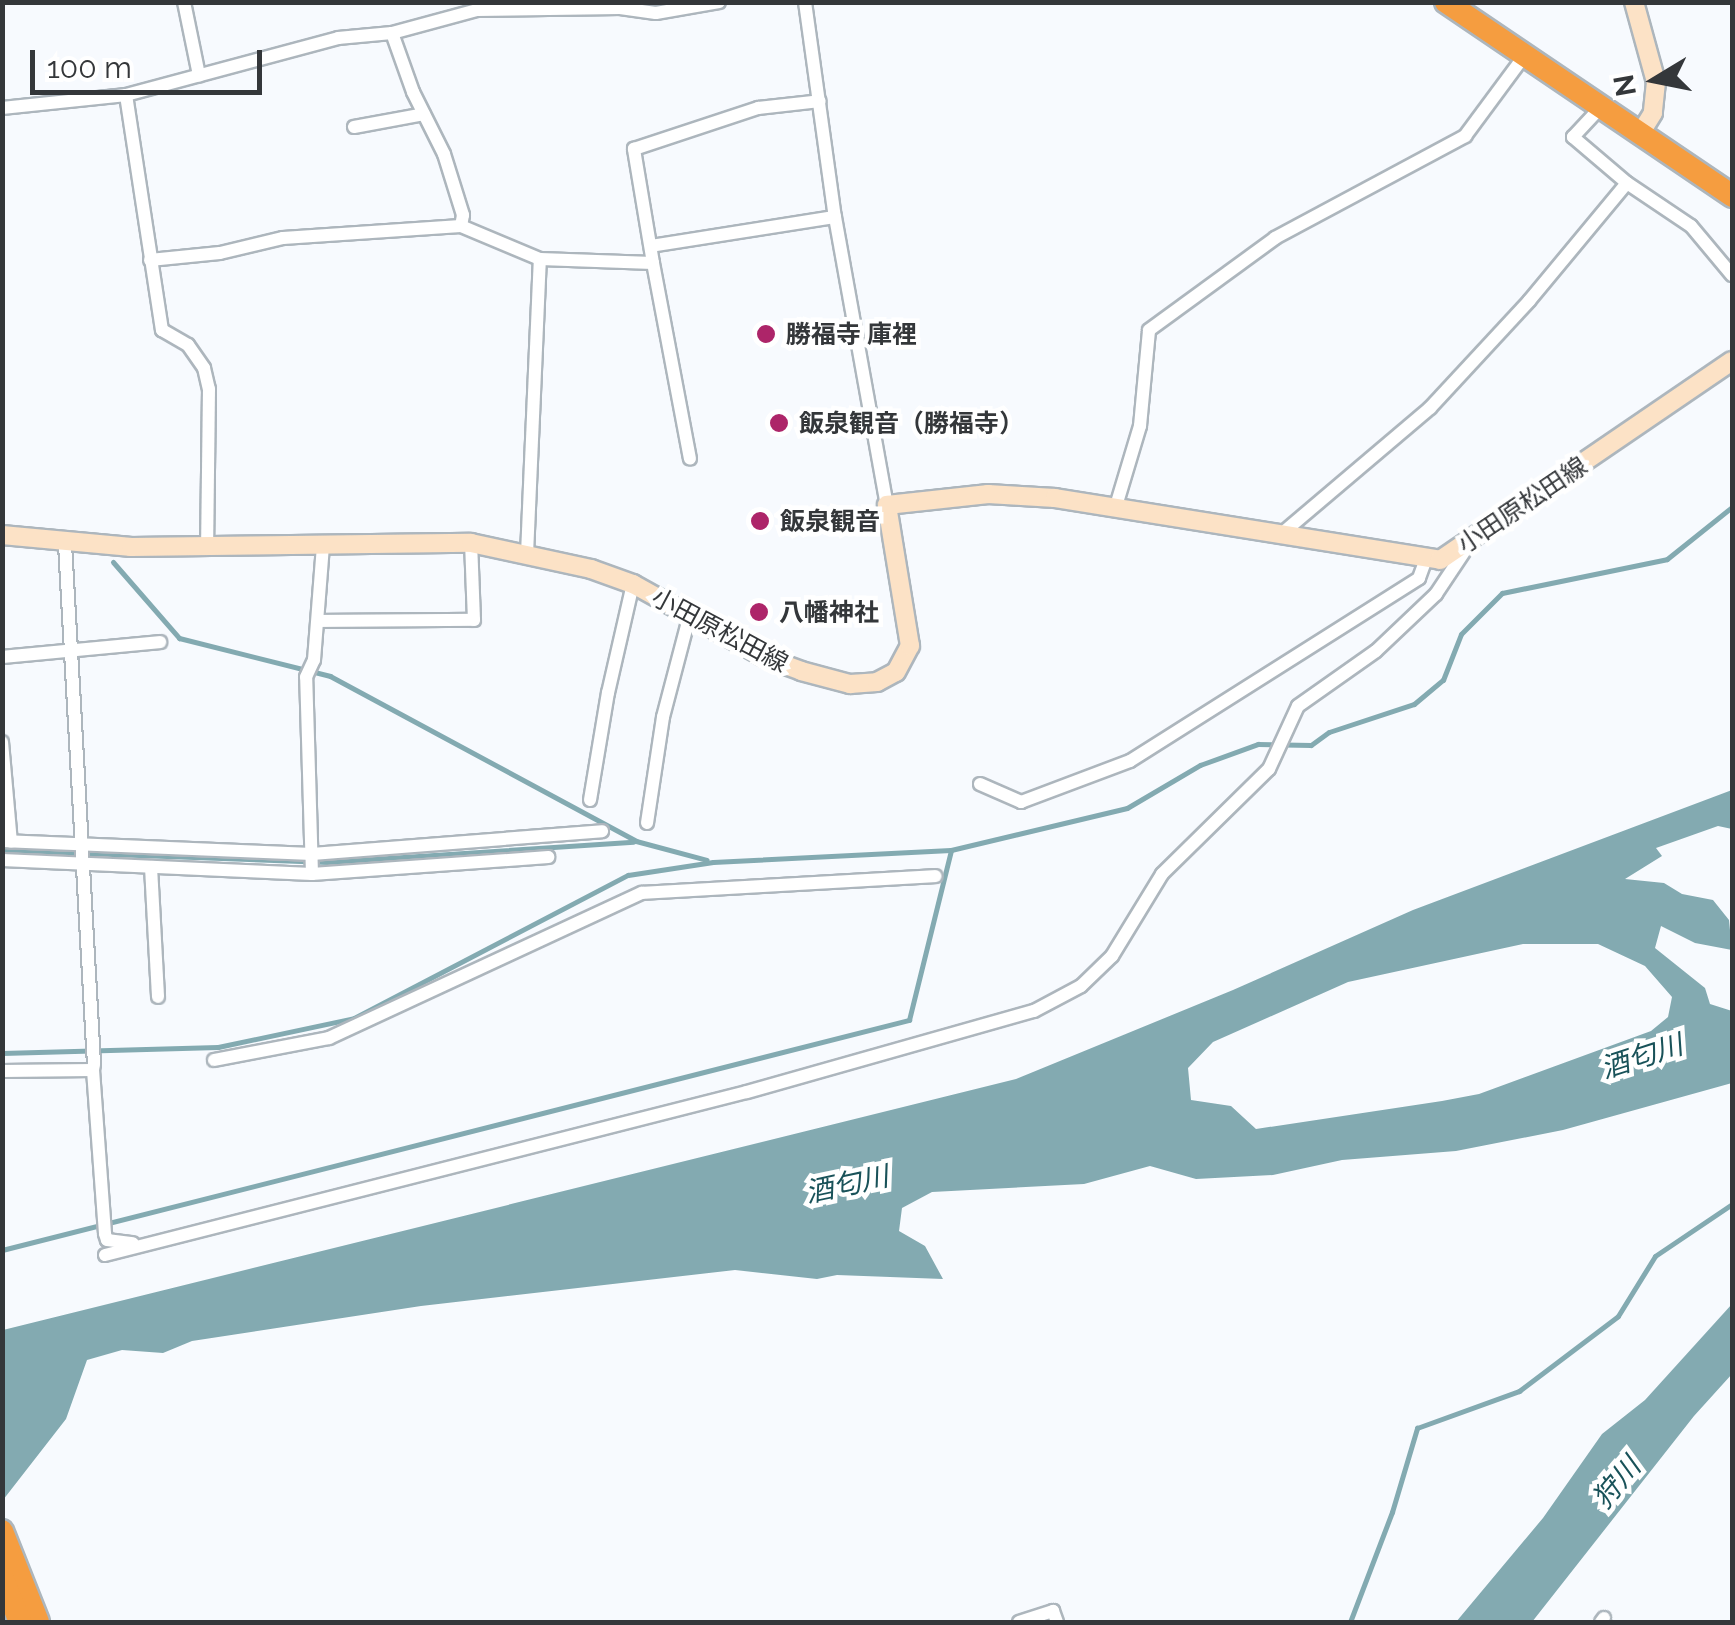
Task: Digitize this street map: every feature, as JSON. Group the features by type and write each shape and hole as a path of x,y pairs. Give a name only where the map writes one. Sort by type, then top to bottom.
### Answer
{"highway":[{"path":"1446,2 1732,196"},
{"path":"2,1531 38,1622"},
{"path":"2,1577 20,1622"}],"main road":[{"path":"1634,2 1656,82 1653,113 1640,134"},
{"name":"小田原松田線","path":"2,535 65,543 206,547 472,543 633,584 766,658 801,672 850,684 877,682 896,672 910,646 887,505 988,494 1116,506 1276,537 1440,560 1732,361"}],"street":[{"path":"184,2 199,76"},
{"path":"2,108 126,95 338,38 392,33 477,10 620,8 656,13 719,2"},
{"path":"805,2 836,216 887,505"},
{"path":"392,33 444,154 463,215 461,226"},
{"path":"1116,506 1140,426 1150,330 1275,238 1465,136 1525,56"},
{"path":"126,95 162,330 188,345 204,368 209,388 206,547"},
{"path":"690,458 634,149 758,108 820,101"},
{"path":"1602,106 1573,136 1627,184 1691,226 1732,275"},
{"path":"354,127 424,114"},
{"path":"1276,537 1430,408 1530,302 1627,184"},
{"path":"651,246 836,216"},
{"path":"150,260 220,253 283,238 461,226 540,259 653,263"},
{"path":"527,554 540,259"},
{"path":"105,1256 747,1092 1034,1010 1080,986 1112,956 1162,874 1278,756 1298,706 1376,651 1436,594 1472,539"},
{"path":"65,543 105,1234 107,1240 120,1244 155,1243"},
{"path":"318,621 474,620 472,543"},
{"path":"312,874 306,677 314,660 324,545"},
{"path":"980,784 1021,802 1130,761 1419,578 1426,560"},
{"path":"590,800 608,693 633,584"},
{"path":"646,823 663,716 690,614"},
{"path":"2,657 160,642"},
{"path":"2,742 7,841 312,854 602,832"},
{"path":"499,842 500,862"},
{"path":"2,860 312,874 548,858"},
{"path":"152,867 158,997"},
{"path":"214,1060 330,1038 642,892 936,876"},
{"path":"2,1072 93,1067"},
{"path":"1019,1622 1052,1611 1056,1622"}],"water":[{"name":"酒匂川","path":"1732,790 1732,829 1718,826 1656,848 1662,856 1625,879 1664,883 1682,894 1713,900 1729,920 1732,950 1695,943 1661,926 1655,948 1705,988 1710,1004 1732,1011 1732,1083 1563,1130 1456,1151 1342,1160 1273,1175 1196,1179 1150,1166 1084,1184 932,1192 902,1208 899,1231 925,1246 943,1279 837,1275 817,1279 735,1270 421,1306 192,1341 163,1353 122,1350 87,1360 66,1419 3,1500 3,1330 1016,1079 1233,990 1413,910","holes":["1523,944 1598,944 1645,966 1672,997 1668,1017 1651,1031 1479,1094 1256,1129 1231,1106 1191,1100 1188,1068 1213,1042 1348,982"]},
{"name":"狩川","path":"1732,1304 1732,1374 1694,1416 1532,1622 1456,1622 1543,1518 1602,1434 1645,1400"}],"waterway":[{"path":"2,1053 218,1047 354,1018 628,875 713,862 951,850 1127,808 1200,765 1258,744 1311,745 1329,732 1414,704 1443,680 1461,634 1502,593 1667,559 1732,507"},
{"path":"113,562 179,638 330,676 636,841 707,860"},
{"path":"2,850 328,862 633,842"},
{"path":"2,1250 909,1020 951,850"},
{"path":"1350,1622 1392,1512 1417,1428 1519,1391 1618,1316 1655,1256 1732,1204"}],"place":[{"name":"勝福寺 庫裡","path":"766,334"},
{"name":"飯泉観音（勝福寺）","path":"779,423"},
{"name":"飯泉観音","path":"760,521"},
{"name":"八幡神社","path":"759,612"}]}
